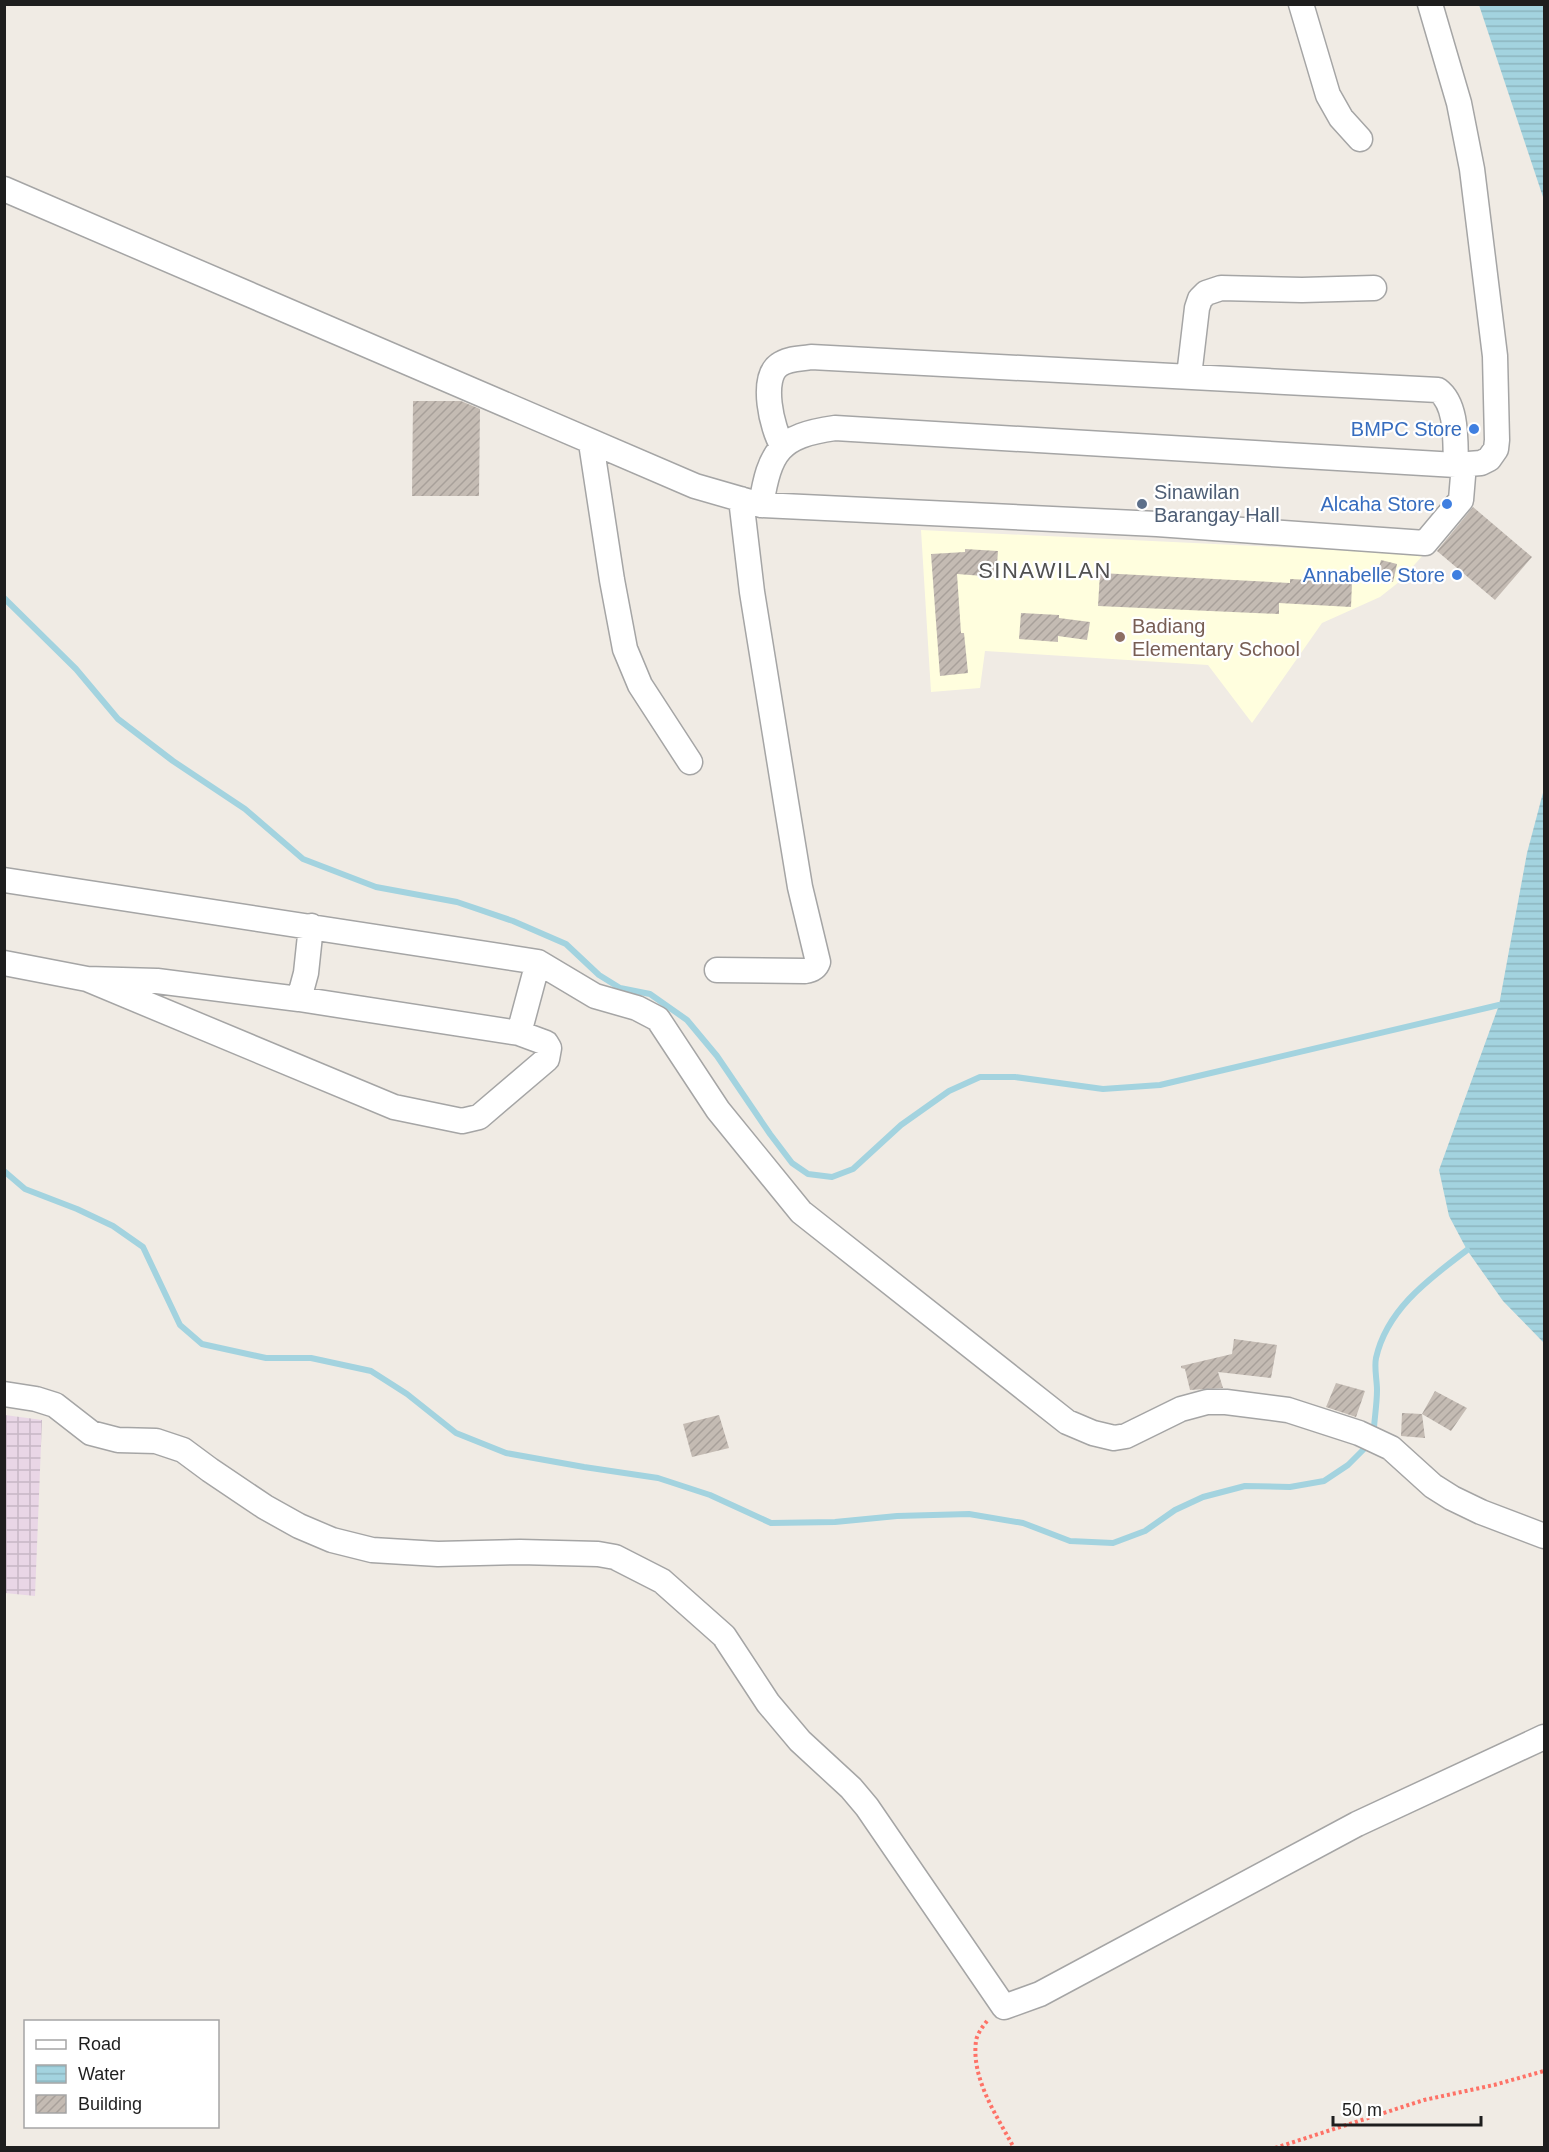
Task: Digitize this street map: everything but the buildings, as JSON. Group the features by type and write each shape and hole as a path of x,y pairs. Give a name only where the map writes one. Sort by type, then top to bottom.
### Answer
{"street":[{"path":"1301,4 1328,95 1341,118 1360,139"},
{"path":"717,970 805,971 817,966 818,962 800,887 752,592 751,502 766,477 772,459 782,445 815,431 835,428 1460,465 1481,463 1489,459 1496,449 1497,440 1495,356 1472,169 1459,103 1430,4"},
{"path":"4,189 695,486 751,502 1158,524 1425,543 1461,500 1460,465 1450,405 1445,395 1438,390 811,357 780,363 770,381 772,422 782,445"},
{"path":"1189,376 1197,308 1200,299 1206,293 1221,288 1302,290 1374,288"},
{"path":"591,442 625,649 640,685 690,762"},
{"path":"4,880 538,962 595,996 637,1008 658,1019 718,1110 801,1212 1067,1422 1093,1433 1114,1438 1126,1436 1181,1409 1207,1402 1226,1402 1288,1410 1359,1433 1392,1448 1433,1486 1452,1498 1481,1512 1545,1536"},
{"path":"299,999 306,973 311,926"},
{"path":"519,1033 538,962"},
{"path":"4,963 87,979 156,981 299,999 519,1033 546,1043 549,1048 547,1059 479,1118 462,1122 394,1107 87,979"},
{"path":"4,1394 36,1399 55,1405 91,1433 118,1440 156,1440 183,1450 265,1507 299,1526 332,1540 372,1550 438,1554 520,1552 598,1554 615,1557 662,1581 724,1636 768,1703 800,1742 851,1788 867,1807 1004,2007 1040,1994 1357,1824 1545,1737"}],"path":[{"path":"1004,2007 992,2014 976,2039 977,2062 981,2083 1014,2148"},
{"path":"1275,2148 1424,2100 1545,2072"}],"shaded area":[{"name":"Badiang Elementary School","path":"921,530 1424,554 1399,582 1380,597 1322,623 1252,723 1208,665 985,651 980,688 931,692"},
{"path":"5,1415 42,1420 35,1596 5,1593"}],"water":[{"path":"1479,5 1544,5 1544,200"},
{"path":"1544,789 1544,1343 1503,1301 1467,1250 1449,1216 1439,1170 1499,1005 1527,853"}],"waterway":[{"path":"4,598 76,669 118,719 173,761 245,809 303,859 376,887 457,902 513,921 566,944 599,975 620,988 650,994 687,1020 717,1056 792,1163 808,1174 832,1177 853,1169 901,1125 949,1091 980,1077 1015,1077 1103,1089 1160,1085 1499,1005"},
{"path":"4,1171 25,1189 113,1226 143,1247 180,1325 202,1344 266,1358 311,1358 371,1371 407,1394 456,1433 506,1453 658,1478 710,1495 771,1523 835,1522 897,1516 969,1514 1023,1523 1070,1541 1113,1543 1145,1531 1175,1510 1203,1497 1245,1486 1290,1487 1324,1481 1348,1465 1368,1445"},
{"path":"1374,1427 1377,1395 1375,1366 1382,1340 1411,1296 1467,1250"}],"place":[{"name":"BMPC Store","path":"1474,429"},
{"name":"Sinawilan Barangay Hall","path":"1142,504"},
{"name":"Alcaha Store","path":"1447,504"},
{"name":"Annabelle Store","path":"1457,575"},
{"name":"Badiang Elementary School","path":"1120,637"}],"district":[{"name":"SINAWILAN","path":"1045,570"}]}
